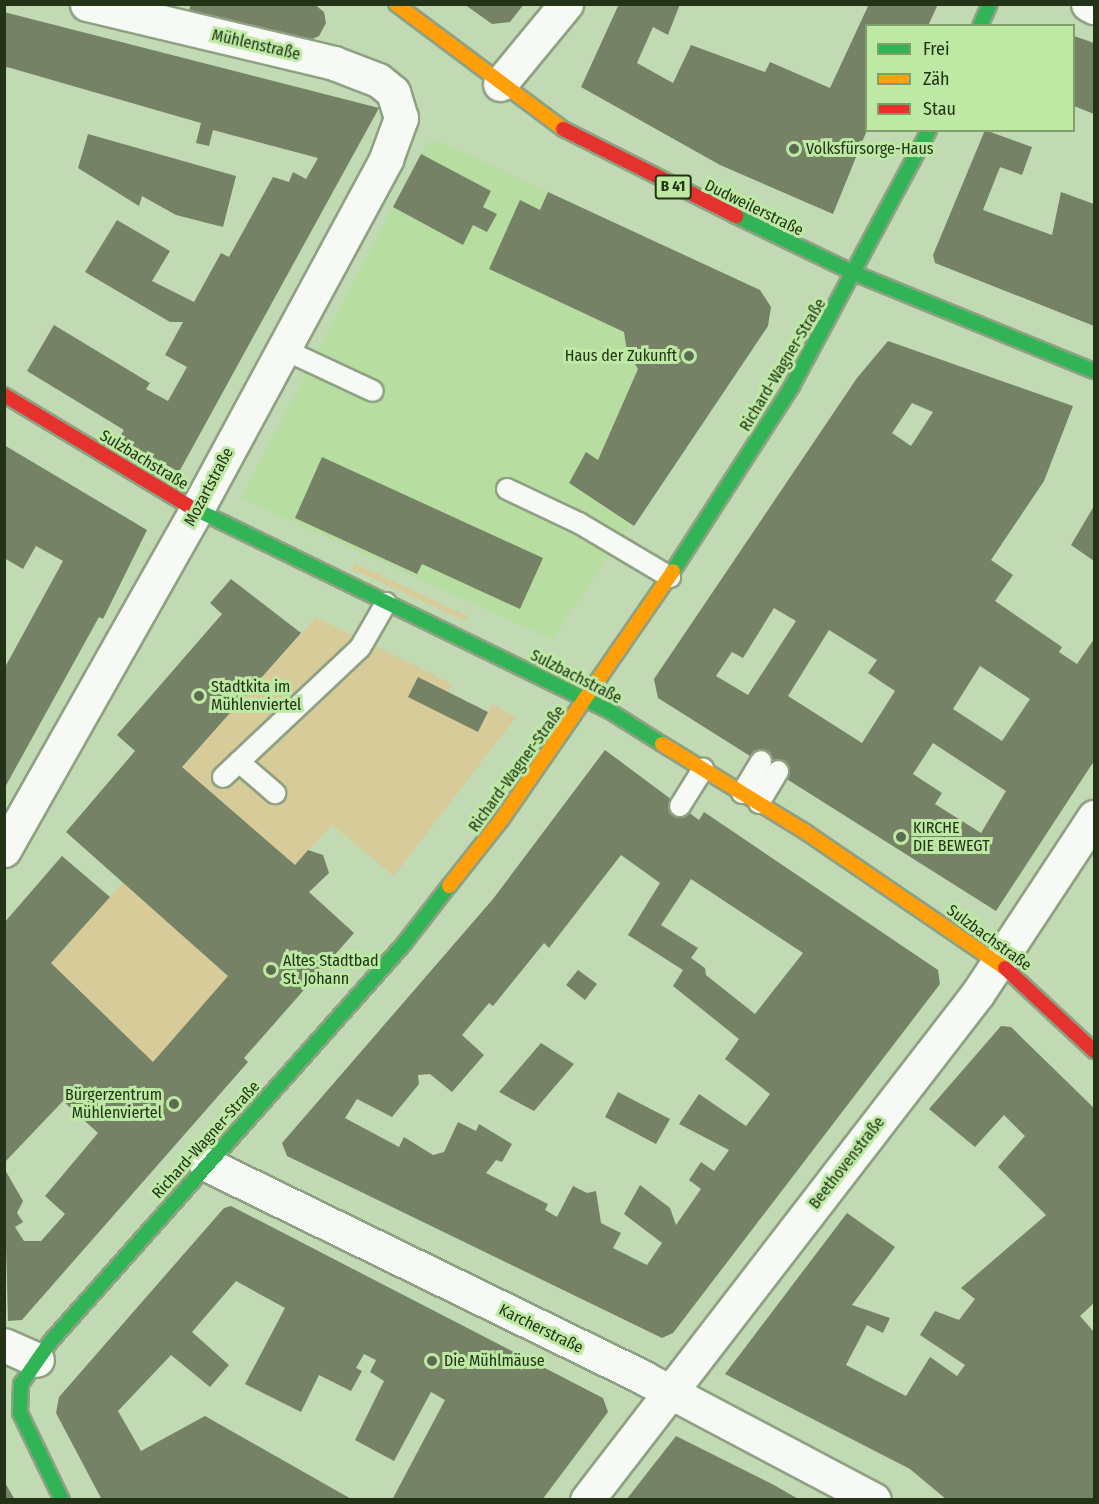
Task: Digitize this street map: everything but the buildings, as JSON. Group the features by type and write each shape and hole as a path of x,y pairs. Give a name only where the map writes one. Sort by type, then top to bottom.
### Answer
{"main road":[{"name":"Dudweilerstraße","path":"396,4 550,121 621,160 856,274 1095,371"},
{"path":"981,24 990,4"},
{"name":"Richard-Wagner-Straße","path":"12,1406 21,1384 38,1360 206,1164 457,881 587,700 670,577 792,386 856,274 928,132"},
{"name":"Sulzbachstraße","path":"4,395 196,511 587,700 703,769 997,961 1093,1047"},
{"path":"12,1406 62,1500"}],"street":[{"name":"Mühlenstraße","path":"87,4 334,63 378,80 393,92 401,118"},
{"path":"500,84 566,4"},
{"path":"1088,4 1095,7"},
{"name":"Mozartstraße","path":"4,850 196,511 398,135 401,118"},
{"name":"Beethovenstraße","path":"587,1500 997,961 1095,817"},
{"name":"Karcherstraße","path":"206,1164 671,1392 874,1500"},
{"path":"4,1345 38,1360"}],"lane":[{"path":"283,349 373,391"},
{"path":"507,489 579,523 670,577"},
{"path":"223,777 360,648 386,603"},
{"path":"750,798 761,761"},
{"path":"239,762 276,793"},
{"path":"680,806 703,769"},
{"path":"750,798 778,771"}],"shaded area":[{"path":"439,141 760,290 771,307 768,326 552,639 241,498 421,154 429,142"},
{"path":"354,563 468,616 465,621 352,569"},
{"path":"316,617 452,684 448,692 418,677 478,732 492,704 516,717 394,876 332,825 295,865 182,767"},
{"path":"123,882 228,976 153,1062 51,963"}],"traffic: fast":[{"path":"981,24 990,4"},
{"path":"673,571 792,386 928,132"},
{"path":"736,216 856,274 1094,371"},
{"path":"187,505 608,710 662,744"},
{"path":"62,1500 20,1413 21,1384 51,1341 403,945 449,886"}],"traffic: slow":[{"path":"396,4 563,129"},
{"path":"449,886 502,819 673,571"},
{"path":"662,744 807,833 1005,968"}],"traffic: jam":[{"path":"563,129 736,216"},
{"path":"4,395 187,505"},
{"path":"1005,968 1094,1051"}],"place":[{"name":"Volksfürsorge-Haus","path":"794,149"},
{"name":"Haus der Zukunft","path":"689,356"},
{"name":"Stadtkita im Mühlenviertel","path":"199,696"},
{"name":"KIRCHE DIE BEWEGT","path":"901,837"},
{"name":"Altes Stadtbad St. Johann","path":"271,970"},
{"name":"Bürgerzentrum Mühlenviertel","path":"174,1104"},
{"name":"Die Mühlmäuse","path":"432,1361"}]}
